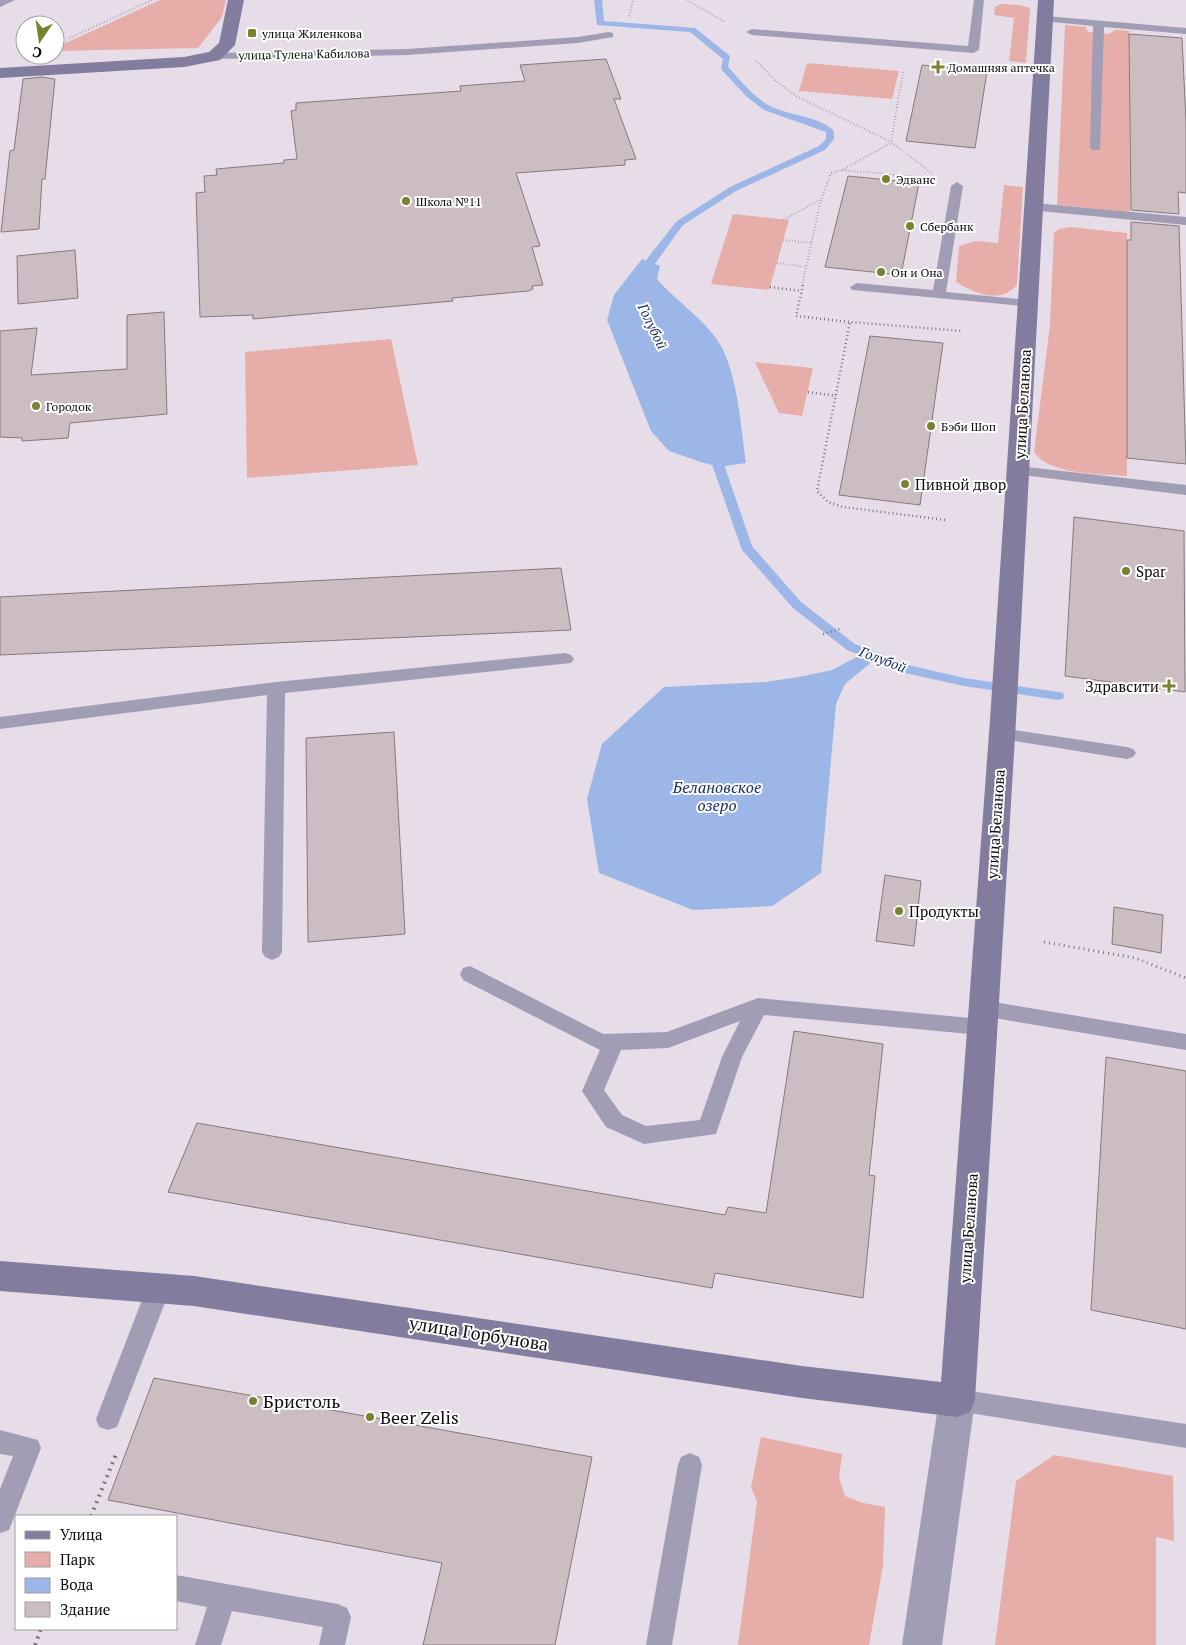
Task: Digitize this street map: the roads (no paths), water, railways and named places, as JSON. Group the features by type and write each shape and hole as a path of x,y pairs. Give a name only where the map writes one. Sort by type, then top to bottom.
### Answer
{"street":[{"path":"214,56 227,45 236,0"},
{"name":"улица Беланова","path":"922,1645 957,1400 1002,727 1046,5"},
{"name":"улица Тулена Кабилова","path":"0,73 137,63 184,62 214,56"},
{"name":"улица Горбунова","path":"0,1276 194,1290 802,1382 957,1400"}],"lane":[{"path":"0,4 10,0"},
{"path":"752,32 973,50 979,0"},
{"path":"1046,5 1099,24 1186,31"},
{"path":"1096,147 1099,24"},
{"name":"улица Тулена Кабилова","path":"214,56 407,52 578,40 609,35"},
{"path":"939,295 957,186"},
{"path":"1034,207 1186,220"},
{"path":"857,287 1028,304"},
{"path":"1018,471 1186,490"},
{"path":"0,723 276,688 565,659"},
{"path":"272,952 276,688"},
{"path":"1002,727 1127,753"},
{"path":"470,974 601,1042 668,1040 758,1006 982,1017 1186,1042"},
{"path":"614,1042 593,1091 614,1121 644,1135 708,1128 732,1056 758,1006"},
{"path":"108,1418 159,1287"},
{"path":"957,1400 1186,1436"},
{"path":"0,1442 29,1448 0,1521"},
{"path":"659,1645 690,1464"},
{"path":"178,1588 338,1617 332,1645"},
{"path":"208,1645 223,1596"}],"water":[{"path":"642,259 660,266 657,279 708,328 721,346 727,359 735,388 746,463 719,467 701,462 669,451 651,431 607,320 614,295"},
{"name":"Белановское озеро","path":"868,651 879,656 845,684 836,704 821,873 772,906 693,910 599,873 587,799 602,744 664,687 766,682 804,676 832,670"}],"waterway":[{"name":"Голубой","path":"598,0 600,23 692,30 727,58 724,67 761,104 767,108 830,131 830,139 822,148 733,189 680,223 645,267 639,278"},
{"name":"Голубой","path":"713,450 746,547 797,605 851,647 905,669 964,682 1058,696"}],"place":[{"name":"улица Жиленкова","path":"252,33"},
{"name":"Домашняя аптечка","path":"938,67"},
{"name":"Эдванс","path":"886,179"},
{"name":"Школа №11","path":"406,201"},
{"name":"Сбербанк","path":"910,226"},
{"name":"Он и Она","path":"881,272"},
{"name":"Городок","path":"36,406"},
{"name":"Бэби Шоп","path":"931,426"},
{"name":"Пивной двор","path":"905,484"},
{"name":"Spar","path":"1126,571"},
{"name":"Здравсити","path":"1169,686"},
{"name":"Продукты","path":"899,911"},
{"name":"Бристоль","path":"253,1401"},
{"name":"Beer Zelis","path":"370,1417"}]}
